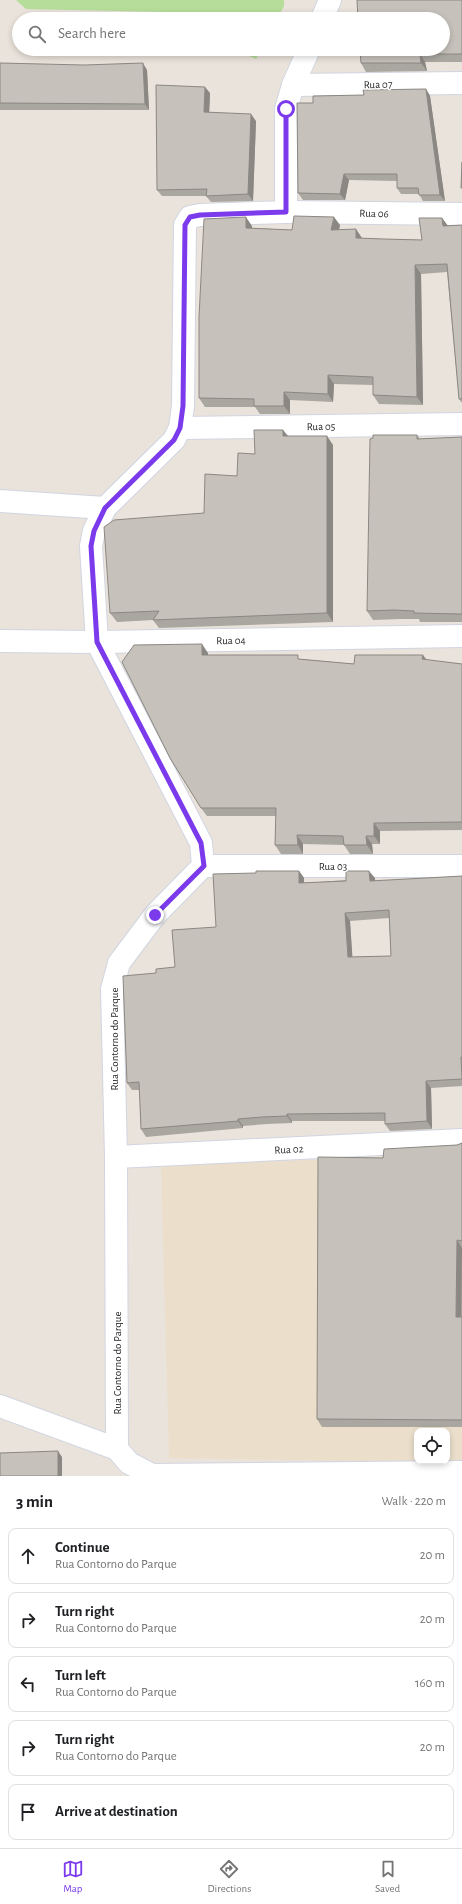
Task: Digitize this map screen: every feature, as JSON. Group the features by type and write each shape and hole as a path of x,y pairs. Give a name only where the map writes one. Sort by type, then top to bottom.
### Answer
{"street":[{"path":"325,12 330,0"},
{"path":"204,866 201,843 97,642 91,546 94,531 105,508 174,440 180,428 183,406 185,225 190,217 200,215 286,212 286,109 293,85 306,56"},
{"name":"Rua 07","path":"293,85 462,84"},
{"name":"Rua 06","path":"286,212 462,214"},
{"name":"Rua 05","path":"180,428 462,424"},
{"path":"0,501 105,508"},
{"name":"Rua 04","path":"0,641 97,642 462,636"},
{"name":"Rua 03","path":"204,866 462,866"},
{"name":"Rua Contorno do Parque","path":"117,1449 116,1157 112,989 119,964 155,915 204,866"},
{"name":"Rua 02","path":"116,1157 462,1140"},
{"path":"0,1406 117,1449 129,1463 152,1475 462,1472"}],"shaded area":[{"path":"462,1154 462,1463 450,1463 450,1428 414,1428 414,1462 169,1458 161,1166"}],"green space":[{"path":"16,0 284,0 284,6 281,12 164,12 26,9"},
{"path":"250,56 258,56 256,59"}],"building":[{"path":"357,0 462,0 462,54 450,54 450,12 358,12"},
{"path":"360,56 420,56 421,63 361,63"},
{"path":"0,63 84,65 143,63 145,104 0,103"},
{"path":"156,85 205,87 204,112 251,114 248,194 206,196 207,189 157,190"},
{"path":"426,89 440,195 419,195 418,188 397,188 397,174 344,174 340,194 298,193 297,103 313,103 313,96 364,95 363,90"},
{"path":"462,162 462,188 461,188"},
{"path":"294,216 334,217 331,230 356,229 356,238 422,240 419,218 442,218 443,226 462,225 462,399 459,399 447,264 415,265 417,397 373,395 373,377 328,375 328,394 284,392 284,406 254,406 254,399 199,398 199,317 204,219 246,217 246,228 292,230"},
{"path":"254,430 283,430 283,436 327,436 327,613 153,620 159,611 110,613 104,527 114,520 204,513 205,474 237,476 238,453 255,454"},
{"path":"373,435 417,435 417,439 462,437 462,614 414,613 414,611 394,610 367,611 370,439 373,438"},
{"path":"202,644 202,655 298,655 298,659 354,664 355,655 423,655 422,659 462,664 462,822 374,823 374,836 366,836 367,845 344,845 343,836 297,835 298,845 275,845 276,808 201,808 170,758 122,662 134,645"},
{"path":"256,871 299,871 299,883 346,881 346,871 369,871 370,881 462,876 462,1079 426,1081 427,1121 385,1124 385,1113 287,1114 287,1116 238,1119 238,1121 141,1129 139,1082 127,1083 123,976 156,973 156,969 175,967 172,930 216,927 213,874 256,873","holes":["389,910 391,956 348,957 345,913"]},
{"path":"462,1143 462,1241 457,1240 456,1317 462,1317 462,1420 317,1419 318,1157 383,1158 384,1149 457,1145"},
{"path":"58,1451 58,1476 0,1476 0,1453"}],"route":[{"path":"155,915 204,866 201,843 97,642 91,546 94,531 105,508 174,440 180,428 183,406 185,225 190,217 200,215 286,212 286,109"}]}
